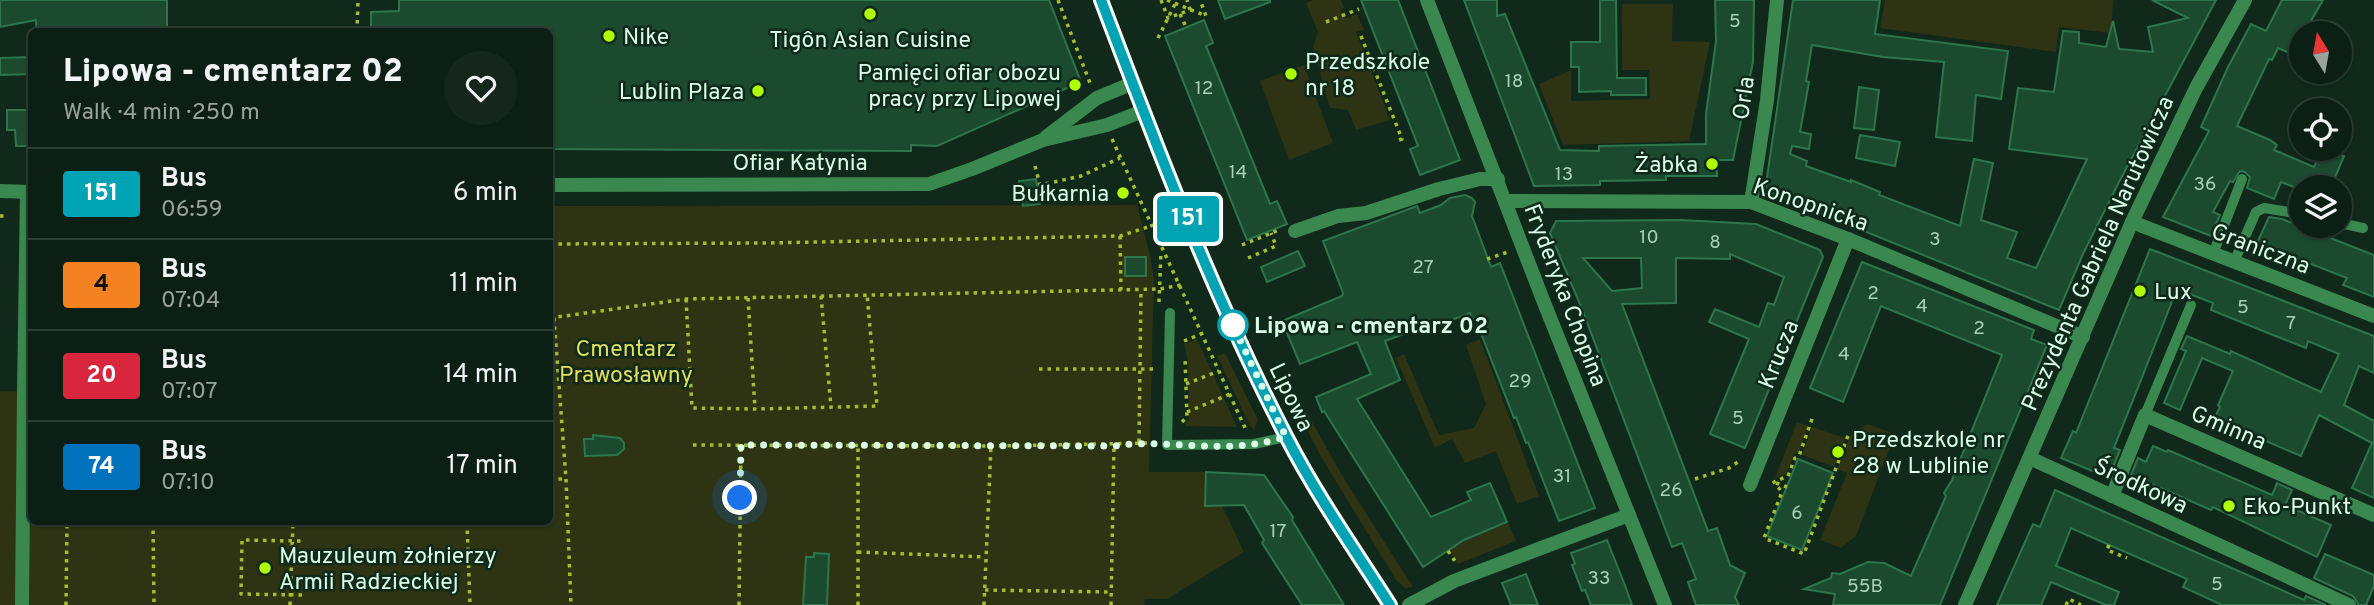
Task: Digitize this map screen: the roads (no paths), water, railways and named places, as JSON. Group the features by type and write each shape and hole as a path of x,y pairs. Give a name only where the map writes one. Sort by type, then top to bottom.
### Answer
{"street":[{"name":"Lipowa","path":"1101,0 1143,111 1215,284 1286,437 1390,605"},
{"name":"Fryderyka Chopina","path":"1427,0 1665,605"},
{"name":"Orla","path":"1751,202 1767,100 1777,0"},
{"name":"Prezydenta Gabriela Narutowicza","path":"1965,605 2132,222 2196,88 2245,0"},
{"name":"Ofiar Katynia","path":"1043,139 1097,98 1133,83"},
{"name":"Ofiar Katynia","path":"553,185 929,184 1043,139 1107,125 1143,111"},
{"path":"1288,230 1338,216 1367,213 1439,188 1480,179 1498,179"},
{"path":"0,191 28,192"},
{"name":"Konopnicka","path":"1506,201 1751,202 1848,239 2083,337"},
{"name":"Graniczna","path":"2132,222 2374,316"},
{"path":"22,605 28,232"},
{"name":"Krucza","path":"1750,485 1848,239"},
{"path":"2112,496 2145,415"},
{"name":"Gminna","path":"2145,415 2374,515"},
{"name":"Środkowa","path":"2030,457 2349,605"},
{"path":"1409,605 1454,582 1629,515"}],"lane":[{"path":"2213,254 2242,178"},
{"path":"2234,262 2256,212 2264,208 2289,212"},
{"path":"2352,226 2363,228"},
{"path":"2145,415 2191,305"},
{"path":"1170,313 1167,445 1254,444 1286,437"}],"place":[{"name":"Tigôn Asian Cuisine","path":"870,14"},
{"name":"Nike","path":"609,36"},
{"name":"Przedszkole nr 18","path":"1291,74"},
{"name":"Pamięci ofiar obozu pracy przy Lipowej","path":"1075,85"},
{"name":"Lublin Plaza","path":"758,91"},
{"name":"Żabka","path":"1712,164"},
{"name":"Bułkarnia","path":"1123,193"},
{"name":"Lux","path":"2140,291"},
{"name":"Lipowa - cmentarz 02","path":"1233,325"},
{"name":"Przedszkole nr 28 w Lublinie","path":"1838,452"},
{"name":"Eko-Punkt","path":"2229,506"},
{"name":"Mauzuleum żołnierzy Armii Radzieckiej","path":"265,568"}],"park label":[{"name":"Cmentarz Prawosławny","path":"626,361"}]}
